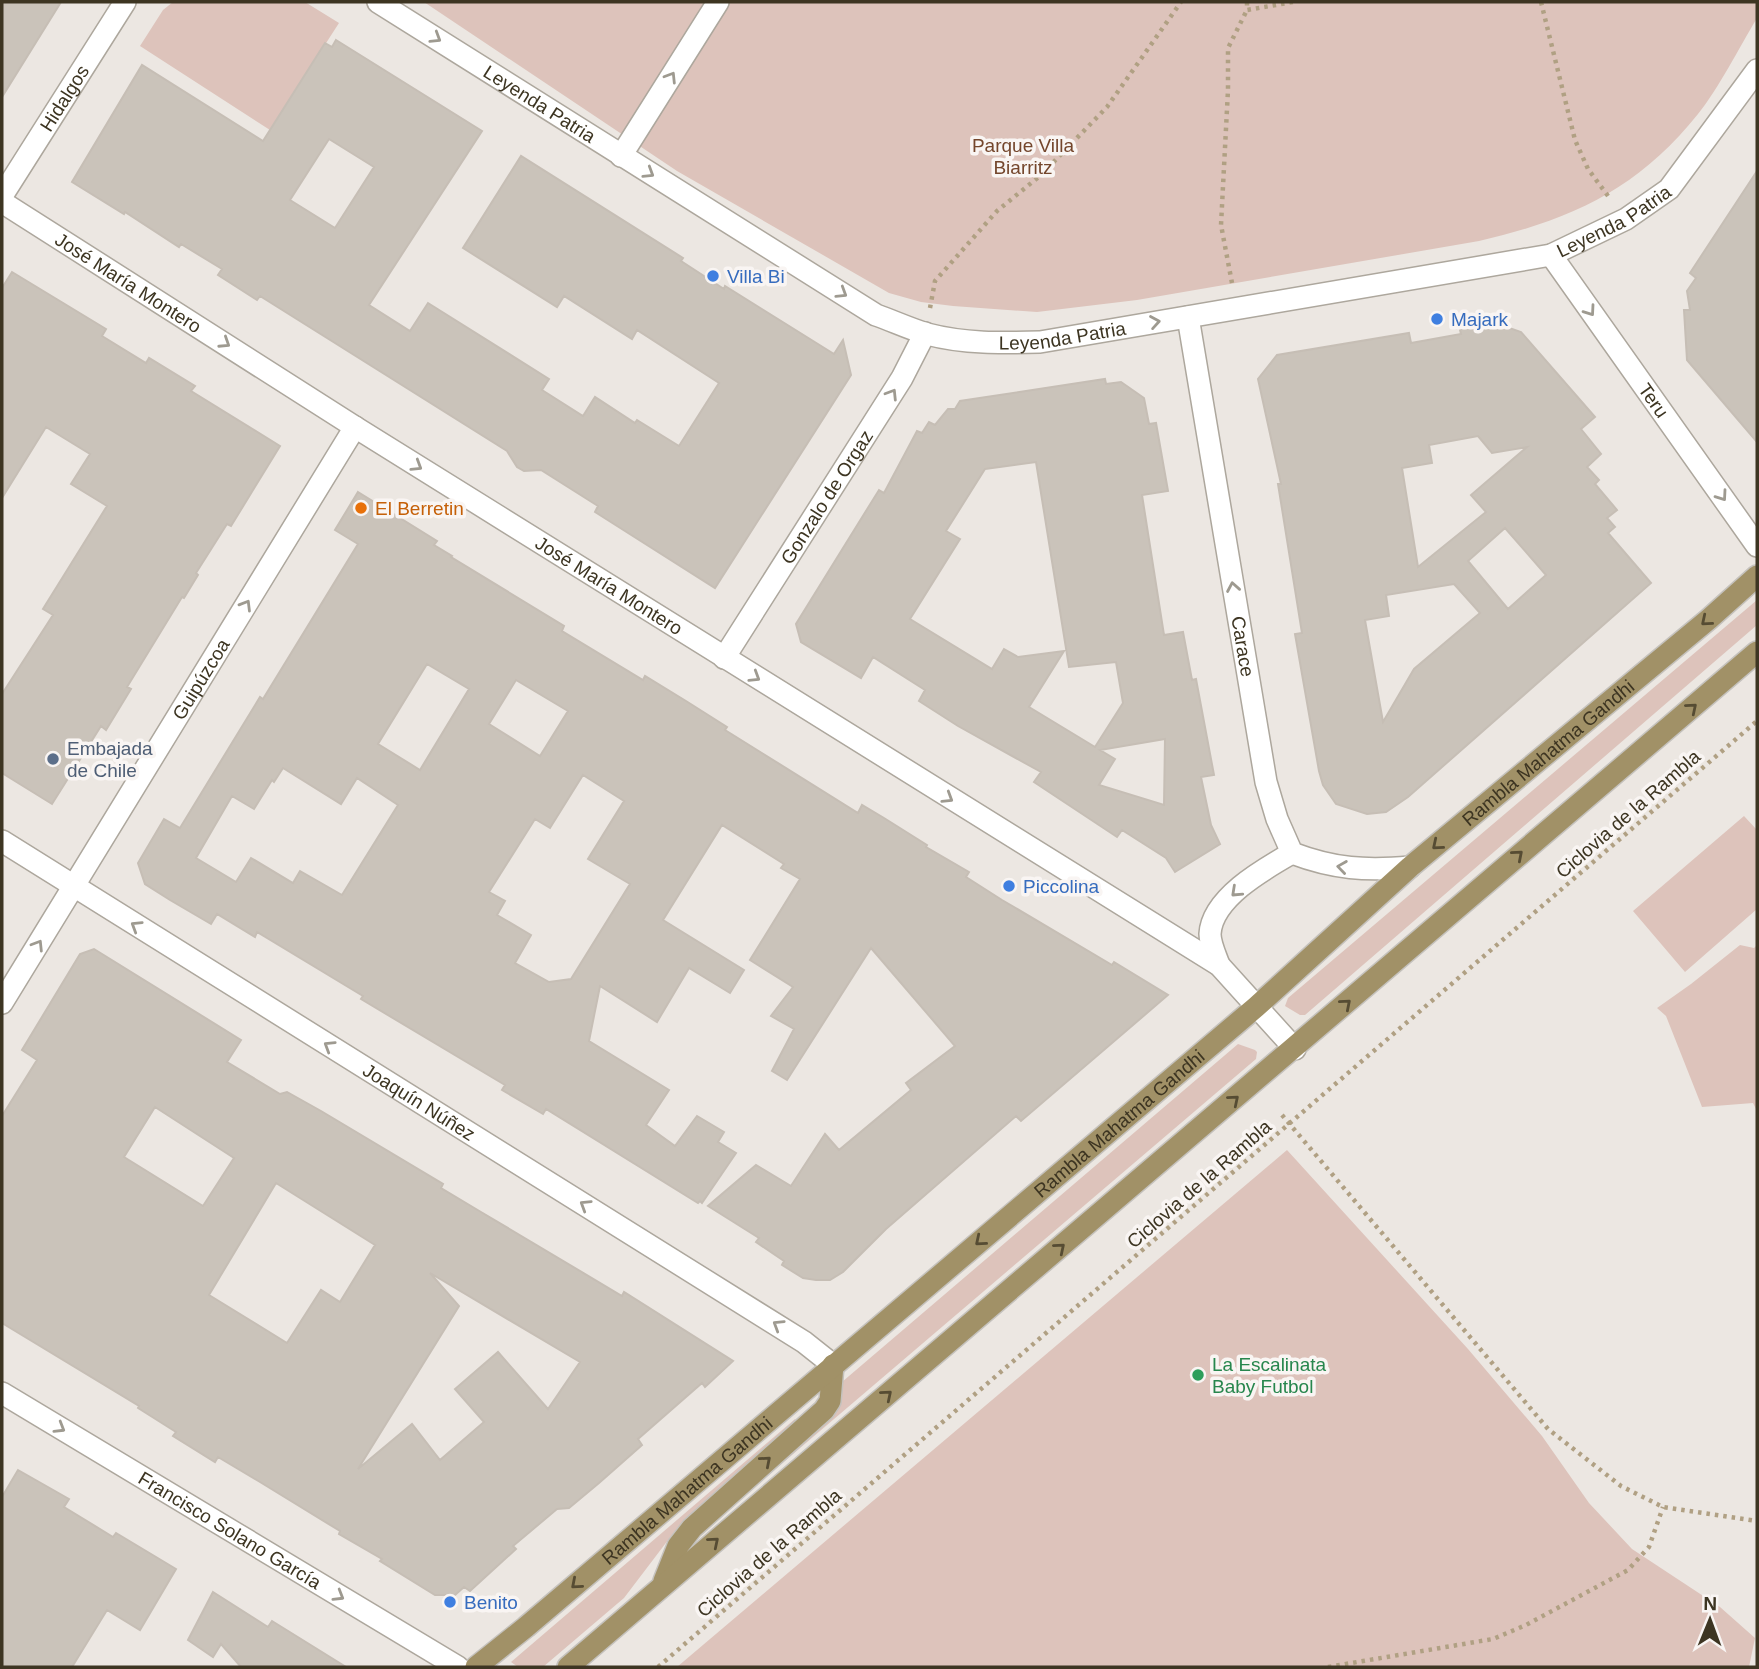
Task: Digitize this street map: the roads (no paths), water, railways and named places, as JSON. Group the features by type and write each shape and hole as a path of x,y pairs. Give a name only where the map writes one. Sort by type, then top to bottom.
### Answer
{"main road":[{"name":"Rambla Mahatma Gandhi","path":"476,1667 1256,1007 1410,867 1709,619 1757,576"},
{"path":"568,1667 1757,652"},
{"path":"662,1586 678,1546 692,1528 824,1409 830,1401 833,1365"}],"street":[{"name":"Hidalgos","path":"2,196 125,2"},
{"name":"Leyenda Patria","path":"378,2 876,315 925,333 991,344 1040,342 1551,255 1626,219 1669,189 1757,70"},
{"path":"621,156 718,2"},
{"name":"José María Montero","path":"2,202 355,427 1219,965 1295,1049"},
{"name":"Teru","path":"1551,255 1757,546"},
{"name":"Carace","path":"1188,317 1266,782 1277,819 1292,853"},
{"name":"Gonzalo de Orgaz","path":"724,658 902,378 925,333"},
{"name":"Guipúzcoa","path":"2,1003 355,427"},
{"name":"Joaquín Núñez","path":"2,841 804,1342 833,1365"},
{"path":"1292,853 1339,867 1370,870 1410,867"},
{"name":"José María Montero","path":"1219,965 1210,937 1213,919 1222,905 1257,874 1292,853"},
{"name":"Francisco Solano García","path":"2,1393 458,1667"}],"place":[{"name":"Villa Bi","path":"713,276"},
{"name":"Majark","path":"1437,319"},
{"name":"El Berretin","path":"361,508"},
{"name":"Embajada de Chile","path":"53,759"},
{"name":"Piccolina","path":"1009,886"},
{"name":"La Escalinata Baby Futbol","path":"1198,1375"},
{"name":"Benito","path":"450,1602"}],"park label":[{"name":"Parque Villa Biarritz","path":"1023,156"}]}
